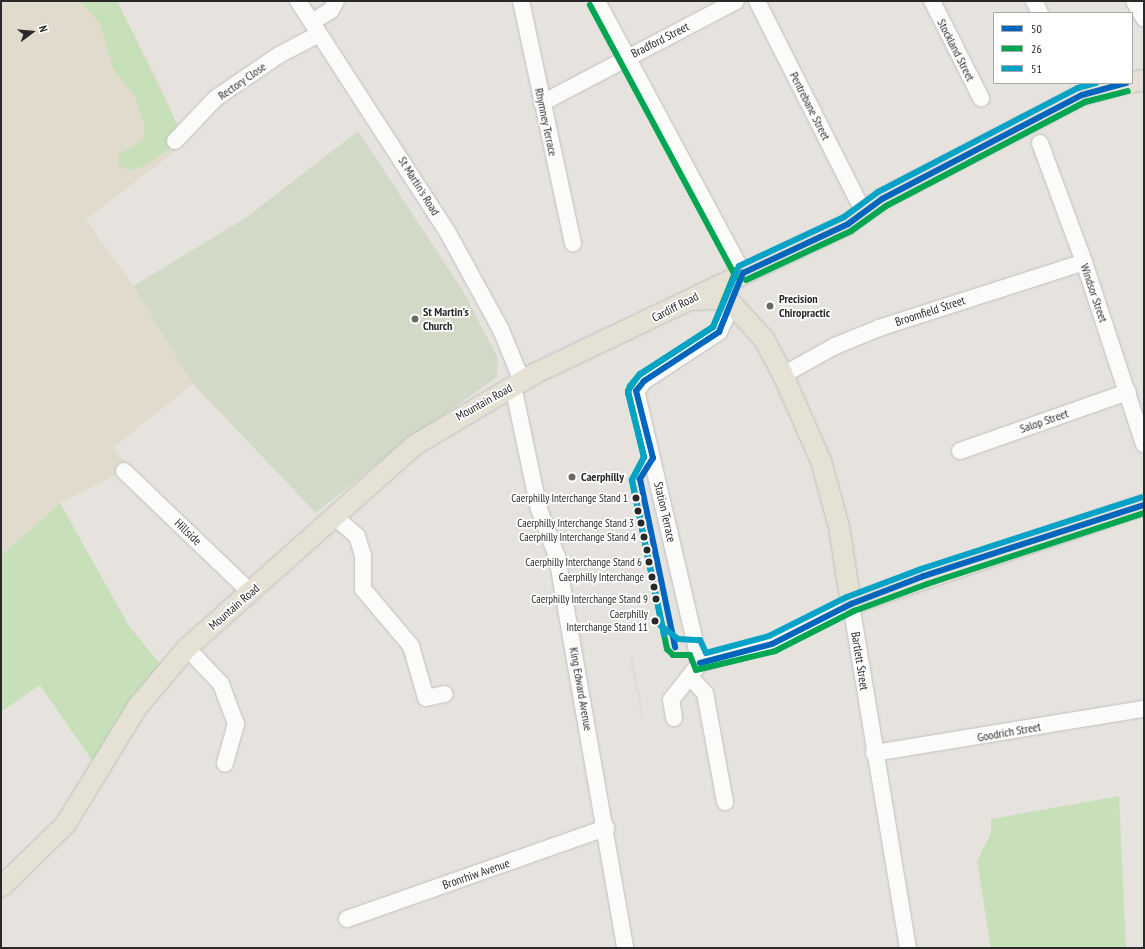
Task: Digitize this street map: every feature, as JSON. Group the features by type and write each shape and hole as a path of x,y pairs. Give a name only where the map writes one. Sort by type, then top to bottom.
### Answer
{"main road":[{"path":"1133,82 1144,80"},
{"name":"Cardiff Road","path":"518,383 694,300 709,288 848,224 863,211 1079,89 1118,84"},
{"name":"Station Terrace","path":"732,304 743,272"},
{"path":"694,300 716,299 732,304"},
{"name":"Bartlett Street","path":"732,304 764,339 783,375 821,461 838,527 851,604"},
{"name":"Mountain Road","path":"1,887 65,825 138,706 187,648 251,593 415,445 518,383"},
{"path":"851,604 1144,505"}],"street":[{"name":"St Martin's Road","path":"298,1 448,233 501,330 518,383"},
{"name":"Rectory Close","path":"175,141 216,98 316,28 331,10 336,1"},
{"name":"Rhymney Terrace","path":"521,1 573,243"},
{"path":"597,1 743,272"},
{"name":"Bradford Street","path":"542,102 736,1"},
{"name":"Pentrebane Street","path":"757,1 863,211"},
{"name":"Stockland Street","path":"932,1 981,98"},
{"path":"1034,1 1040,12"},
{"path":"1134,1 1144,18"},
{"name":"Windsor Street","path":"1040,143 1084,262 1144,444"},
{"name":"Broomfield Street","path":"783,375 835,346 879,328 1084,262"},
{"name":"Station Terrace","path":"700,663 636,391 644,381 720,332 732,304"},
{"name":"King Edward Avenue","path":"518,383 539,509 556,557 606,828 625,948"},
{"name":"Salop Street","path":"960,451 1128,392"},
{"name":"Hillside","path":"124,471 251,593"},
{"path":"335,517 357,536 363,556 363,589 411,646 426,698 445,694"},
{"path":"674,718 671,700 700,663 772,644 851,604"},
{"name":"Bartlett Street","path":"851,604 874,754 908,948"},
{"path":"187,648 221,684 236,724 225,763"},
{"path":"690,677 705,693 726,802"},
{"name":"Goodrich Street","path":"874,754 1144,709"},
{"name":"Bronrhiw Avenue","path":"347,919 606,828"}],"shaded area":[{"path":"1,1 117,1 160,85 177,124 173,134 177,150 86,219 133,286 193,384 114,447 124,462 124,471 60,503 1,556"}],"green space":[{"path":"80,1 117,1 177,124 170,149 141,167 129,171 118,164 119,154 143,140 145,128 135,97 113,68 99,22"},
{"path":"358,131 463,291 498,358 497,377 395,449 316,513 193,384 133,286 247,217"},
{"path":"60,503 129,626 166,671 100,772 40,685 1,712 1,556"},
{"path":"1119,796 1126,948 991,948 977,861 991,833 991,819"}],"railway":[{"path":"631,659 642,716"}],"transit line":[{"name":"26","path":"590,5 736,277"},
{"name":"51","path":"664,635 632,480 644,457 628,393 630,386 640,374 713,327 739,266 844,217 878,192 1078,88 1092,84"},
{"name":"50","path":"743,273 848,224 882,199 1082,95 1122,84"},
{"name":"26","path":"746,280 851,231 886,206 1085,102 1128,91"},
{"name":"26","path":"736,270 713,327 639,375 628,391 644,457 632,480 667,649 673,655 690,655 696,670 775,651 854,611 927,584 1144,513"},
{"name":"50","path":"653,458 636,391 644,381 719,332 743,273"},
{"name":"50","path":"653,458 640,479 675,647"},
{"name":"51","path":"655,621 678,639 700,640 706,653 769,636 847,597 921,569 1142,497"},
{"name":"50","path":"700,663 772,644 851,604 924,576 1144,505"}],"place":[{"name":"Precision Chiropractic","path":"770,306"},
{"name":"St Martin's Church","path":"415,319"},
{"name":"Caerphilly","path":"572,477"},
{"name":"Caerphilly Interchange Stand 1","path":"636,498"},
{"name":"Caerphilly Interchange Stand 3","path":"641,523"},
{"name":"Caerphilly Interchange Stand 4","path":"644,537"},
{"name":"Caerphilly Interchange Stand 6","path":"649,562"},
{"name":"Caerphilly Interchange","path":"652,577"},
{"name":"Caerphilly Interchange Stand 9","path":"656,599"},
{"name":"Caerphilly Interchange Stand 11","path":"655,621"}]}
